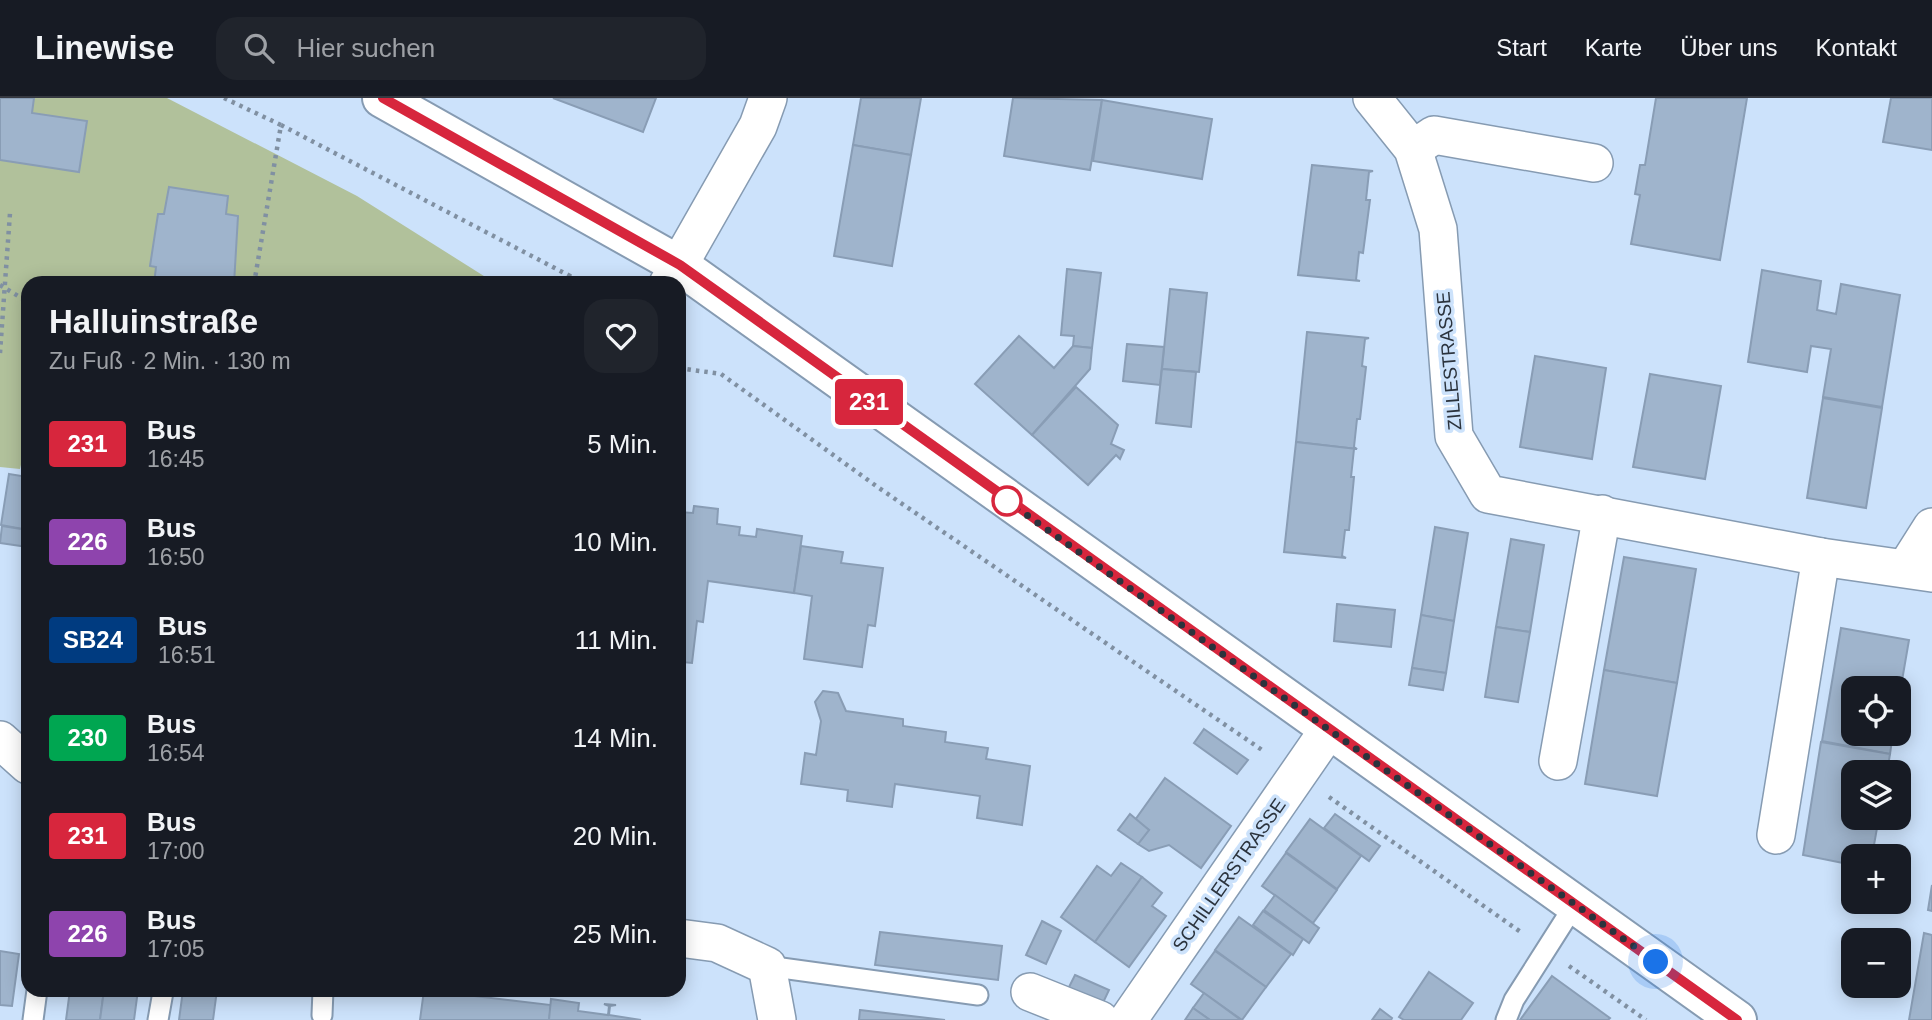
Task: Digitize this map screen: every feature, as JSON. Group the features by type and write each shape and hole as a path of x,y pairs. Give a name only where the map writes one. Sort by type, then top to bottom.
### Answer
{"main road":[{"path":"383,98 674,274"},
{"path":"686,282 1329,729 1737,1020"}],"street":[{"path":"674,274 758,126 768,98"},
{"name":"ZILLESTRASSE","path":"1372,98 1413,149 1438,229 1454,436 1489,494 1821,557 1919,571 1932,527"},
{"path":"1413,149 1434,135 1594,163"},
{"path":"1558,761 1602,514"},
{"path":"1776,835 1821,557"},
{"name":"SCHILLERSTRASSE","path":"1128,1020 1329,729"},
{"path":"0,740 21,759"},
{"path":"686,939 717,943 767,966 776,1020"},
{"path":"1030,992 1100,1020"}],"lane":[{"path":"1506,1020 1514,1000 1575,904"},
{"path":"767,966 978,995"},
{"path":"33,1020 36,997"},
{"path":"158,1020 162,997"},
{"path":"321,1015 322,997"}],"path":[{"path":"224,98 570,276"},
{"path":"255,276 281,125"},
{"path":"0,353 7,289 10,213"},
{"path":"0,285 21,298"},
{"path":"686,369 721,374 879,488 1298,775 1646,1020"}],"green space":[{"path":"0,98 167,98 357,196 484,276 21,276 21,465 20,469 0,467"}],"building":[{"path":"0,98 34,98 32,113 87,121 79,172 0,160"},
{"path":"553,98 656,98 643,132"},
{"path":"861,98 921,98 911,155 853,145"},
{"path":"1013,98 1102,100 1090,170 1004,156"},
{"path":"1656,98 1747,98 1720,260 1631,244 1640,195 1635,194 1640,165 1645,165"},
{"path":"1891,98 1932,98 1932,150 1883,142"},
{"path":"1102,100 1212,119 1202,179 1093,161"},
{"path":"853,145 911,155 892,266 834,256"},
{"path":"1312,165 1373,171 1369,172 1366,200 1370,200 1363,253 1359,252 1356,280 1360,281 1298,275"},
{"path":"169,187 228,196 226,214 238,216 234,276 155,276 156,267 150,266 158,214 164,214"},
{"path":"1067,269 1101,273 1092,348 1073,346 1074,336 1061,335"},
{"path":"1762,270 1821,281 1817,310 1836,314 1841,284 1900,295 1882,407 1823,397 1831,349 1811,346 1807,372 1748,362"},
{"path":"1170,289 1207,293 1199,372 1162,369"},
{"path":"1307,332 1369,338 1365,339 1362,366 1366,367 1360,419 1357,419 1354,447 1357,449 1296,442"},
{"path":"1019,336 1054,368 1073,346 1092,348 1090,369 1032,435 975,384"},
{"path":"1127,344 1164,347 1160,385 1123,381"},
{"path":"1535,356 1606,368 1592,459 1520,447"},
{"path":"1162,369 1196,372 1191,427 1156,423"},
{"path":"1650,374 1721,386 1705,479 1633,467"},
{"path":"1076,387 1118,425 1111,444 1124,450 1120,459 1116,455 1088,485 1032,435"},
{"path":"1823,398 1882,408 1866,508 1807,498"},
{"path":"1296,442 1357,449 1354,449 1351,477 1354,477 1349,530 1345,530 1342,556 1346,558 1284,552"},
{"path":"9,474 21,476 21,529 1,525"},
{"path":"694,506 718,509 717,524 740,527 739,535 756,537 757,529 802,536 794,593 708,581 703,622 697,621 692,663 686,662 686,512 693,513"},
{"path":"2,526 21,529 21,546 0,543"},
{"path":"1435,527 1468,533 1454,621 1421,615"},
{"path":"1511,539 1544,545 1530,632 1496,627"},
{"path":"801,546 843,552 841,563 883,568 875,626 868,625 862,667 804,659 812,596 794,593"},
{"path":"1624,557 1696,569 1677,683 1604,670"},
{"path":"1337,604 1395,610 1391,647 1334,641"},
{"path":"1421,615 1454,621 1446,673 1412,668"},
{"path":"1496,627 1530,632 1518,702 1485,697"},
{"path":"1841,628 1909,640 1903,676 1841,676 1841,745 1822,741"},
{"path":"1412,668 1446,673 1443,690 1409,685"},
{"path":"1604,670 1677,683 1657,796 1585,784"},
{"path":"823,691 838,693 846,711 903,719 903,726 946,732 945,742 988,748 986,759 1030,766 1022,825 977,818 980,796 895,784 892,807 847,801 848,790 801,784 805,753 816,755 821,721 815,702"},
{"path":"1204,729 1248,760 1237,774 1194,743"},
{"path":"1821,742 1890,754 1889,760 1841,760 1841,830 1877,830 1874,844 1841,844 1841,863 1803,855"},
{"path":"1848,746 1891,746 1890,754"},
{"path":"1165,778 1231,826 1201,868 1169,845 1149,851 1138,844 1149,830 1135,820"},
{"path":"1130,814 1149,830 1138,844 1118,830"},
{"path":"1335,814 1380,846 1369,861 1324,828"},
{"path":"1310,819 1361,856 1337,889 1286,852"},
{"path":"1286,853 1337,890 1313,923 1262,886"},
{"path":"1121,863 1142,877 1095,942 1061,917 1097,866 1111,876"},
{"path":"1142,877 1162,893 1152,906 1166,916 1129,967 1095,942"},
{"path":"1932,885 1932,911 1928,910"},
{"path":"1275,895 1319,928 1309,943 1264,910"},
{"path":"1263,911 1303,939 1293,955 1253,925"},
{"path":"1239,917 1291,954 1266,987 1215,950"},
{"path":"1042,921 1061,931 1046,964 1026,955"},
{"path":"880,932 1002,946 998,980 875,965"},
{"path":"1924,933 1932,935 1932,1020 1909,1020"},
{"path":"0,951 19,954 12,1006 0,1005"},
{"path":"1215,951 1266,987 1242,1020 1191,984"},
{"path":"1429,972 1473,1003 1461,1020 1404,1020 1399,1017"},
{"path":"1075,975 1109,990 1101,1007 1067,991"},
{"path":"1552,976 1610,1018 1520,1020"},
{"path":"1204,993 1241,1020 1210,1020 1193,1008"},
{"path":"69,997 103,997 100,1020 66,1020"},
{"path":"103,997 137,997 134,1020 100,1020"},
{"path":"182,997 216,997 213,1020 179,1020"},
{"path":"423,997 483,997 551,1005 549,1020 420,1020"},
{"path":"551,999 579,1003 578,1011 608,1015 609,1006 604,1004 616,1005 610,1006 609,1015 641,1020 549,1020"},
{"path":"1193,1008 1210,1020 1185,1020"},
{"path":"1380,1009 1392,1018 1391,1020 1372,1020"},
{"path":"860,1010 945,1020 859,1020"}],"bus line":[{"name":"231","path":"383,98 409,110 680,265 992,491 1737,1020"}],"route":[{"path":"1007,501 1656,962"}]}
